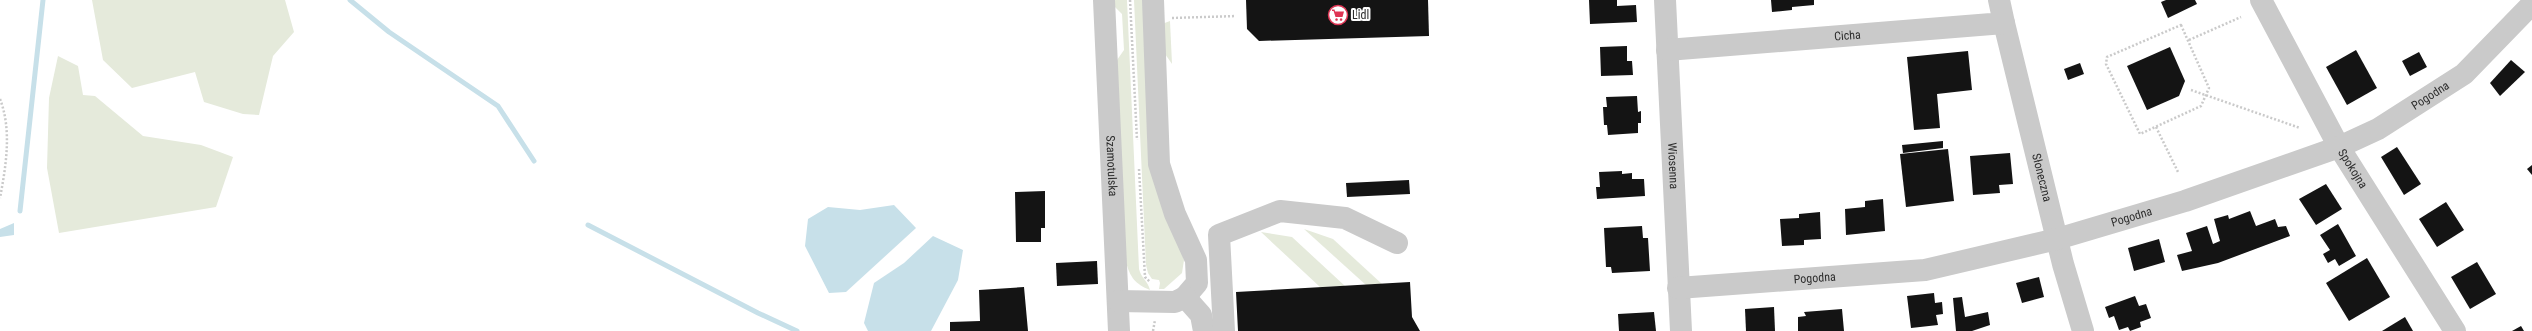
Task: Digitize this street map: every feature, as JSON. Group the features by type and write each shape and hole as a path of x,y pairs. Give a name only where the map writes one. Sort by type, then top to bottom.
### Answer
{"street":[{"name":"Szamotulska","path":"1104,0 1119,331"},
{"name":"Wiosenna","path":"1665,0 1681,331"},
{"path":"1999,0 2004,23"},
{"name":"Spokojna","path":"2261,0 2339,146 2455,331"},
{"name":"Pogodna","path":"1678,288 1925,270 2057,239 2185,201 2339,146 2378,129 2448,86 2464,74 2532,4"},
{"path":"1118,302 1175,302 1186,297 1197,283 1196,260 1175,214 1159,164 1153,9"},
{"name":"Cicha","path":"1667,50 2004,23"},
{"name":"Słoneczna","path":"2004,23 2057,239 2082,331"},
{"path":"1224,331 1219,235 1280,211 1345,218 1397,243"},
{"path":"1186,297 1201,315 1204,331"}],"path":[{"path":"1153,9 1236,16"},
{"path":"2188,40 2241,17"},
{"path":"2181,25 2188,40 2209,88 2207,96 2201,106 2140,134 2106,64 2106,57 2169,28 2181,25"},
{"path":"2191,90 2300,128"},
{"path":"0,98 3,107 8,157 0,198"},
{"path":"2156,126 2178,172"},
{"path":"1153,331 1156,318"}],"shaded area":[{"path":"92,0 285,0 294,32 273,56 259,115 243,114 204,102 195,72 132,88 103,60"},
{"path":"1113,0 1127,0 1139,269 1150,290 1140,285 1131,276 1126,262 1117,60 1124,50 1122,14 1113,5"},
{"path":"1134,0 1144,0 1148,148 1184,260 1182,273 1164,289 1159,289 1159,280 1152,279 1148,273 1146,265"},
{"path":"1170,21 1172,64 1163,51 1162,24"},
{"path":"58,56 78,66 83,95 95,96 143,136 201,145 233,157 216,207 59,233 47,168 49,98"},
{"path":"1304,229 1333,239 1382,284 1366,285"},
{"path":"1261,232 1292,237 1345,286 1320,287"}],"water":[{"path":"894,205 916,228 846,292 829,293 805,246 808,219 828,207 860,210"},
{"path":"14,223 14,235 0,237 0,229"},
{"path":"933,236 963,250 958,280 931,331 868,331 864,323 874,283 904,263"}],"building":[{"name":"Lidl","path":"1246,0 1428,0 1429,36 1259,41 1247,29"},
{"path":"1589,0 1617,0 1617,6 1636,5 1637,22 1590,24"},
{"path":"1771,0 1814,0 1814,5 1792,7 1792,10 1772,12"},
{"path":"2166,0 2195,0 2197,4 2168,18 2161,2"},
{"path":"1627,46 1627,61 1632,61 1633,75 1601,76 1600,47"},
{"path":"2170,47 2185,81 2179,96 2147,110 2127,66"},
{"path":"2356,50 2377,88 2347,105 2326,67"},
{"path":"1968,51 1972,90 1937,94 1940,128 1914,130 1907,57"},
{"path":"2419,52 2427,67 2410,76 2402,61"},
{"path":"2511,60 2525,72 2500,96 2490,83"},
{"path":"2080,63 2084,74 2068,80 2064,69"},
{"path":"1637,96 1638,112 1641,111 1641,123 1638,123 1638,133 1608,135 1607,125 1604,125 1603,107 1607,107 1606,97"},
{"path":"1943,141 1943,148 1903,153 1902,145"},
{"path":"2397,147 2421,184 2404,195 2381,157"},
{"path":"1948,149 1954,201 1906,207 1900,154"},
{"path":"2010,153 2013,184 1999,185 2000,193 1973,195 1970,156"},
{"path":"2532,165 2532,175 2527,169"},
{"path":"1622,171 1622,174 1632,173 1632,179 1644,179 1645,196 1597,199 1596,187 1600,187 1599,172"},
{"path":"1409,180 1410,194 1347,197 1346,183"},
{"path":"2326,184 2342,209 2316,225 2299,199"},
{"path":"1045,191 1045,228 1041,228 1041,242 1016,242 1015,192"},
{"path":"1883,199 1885,231 1846,235 1845,209 1865,207 1865,201"},
{"path":"2446,202 2464,230 2437,247 2419,219"},
{"path":"2250,211 2256,226 2275,219 2278,227 2286,226 2290,236 2218,263 2182,271 2177,255 2192,251 2186,233 2207,226 2213,244 2220,241 2214,219 2228,215 2229,219"},
{"path":"1820,212 1821,239 1804,240 1804,245 1782,246 1780,219 1799,218 1799,214"},
{"path":"2338,224 2356,256 2339,266 2335,259 2328,263 2323,254 2330,250 2320,235"},
{"path":"1642,226 1643,238 1648,238 1650,271 1612,273 1611,267 1606,267 1604,228"},
{"path":"2159,239 2165,262 2134,271 2128,248"},
{"path":"2367,258 2390,297 2349,321 2326,283"},
{"path":"1097,261 1098,284 1057,286 1056,263"},
{"path":"2477,262 2496,294 2470,309 2451,277"},
{"path":"2039,277 2044,297 2022,303 2016,283"},
{"path":"1410,282 1412,317 1420,331 1238,331 1236,292"},
{"path":"1024,287 1028,331 950,331 950,322 980,321 979,290"},
{"path":"1934,293 1935,303 1942,302 1943,314 1936,315 1938,325 1911,328 1907,296"},
{"path":"2135,296 2139,306 2146,304 2151,318 2140,322 2141,327 2130,331 2128,327 2119,330 2114,316 2109,318 2105,307"},
{"path":"1962,297 1965,317 1988,312 1990,325 1972,331 1956,331 1953,298"},
{"path":"1774,307 1775,331 1746,331 1745,309"},
{"path":"1842,309 1844,331 1798,331 1798,317 1806,316 1804,312"},
{"path":"1654,312 1656,331 1619,331 1618,314"},
{"path":"2405,317 2413,331 2382,331"},
{"path":"2521,326 2524,331 2512,331"}],"waterway":[{"path":"20,211 43,0"},
{"path":"350,0 389,32 498,106 534,161"},
{"path":"588,225 758,313 797,331"}],"place":[{"name":"Lidl","path":"1338,15"}]}
